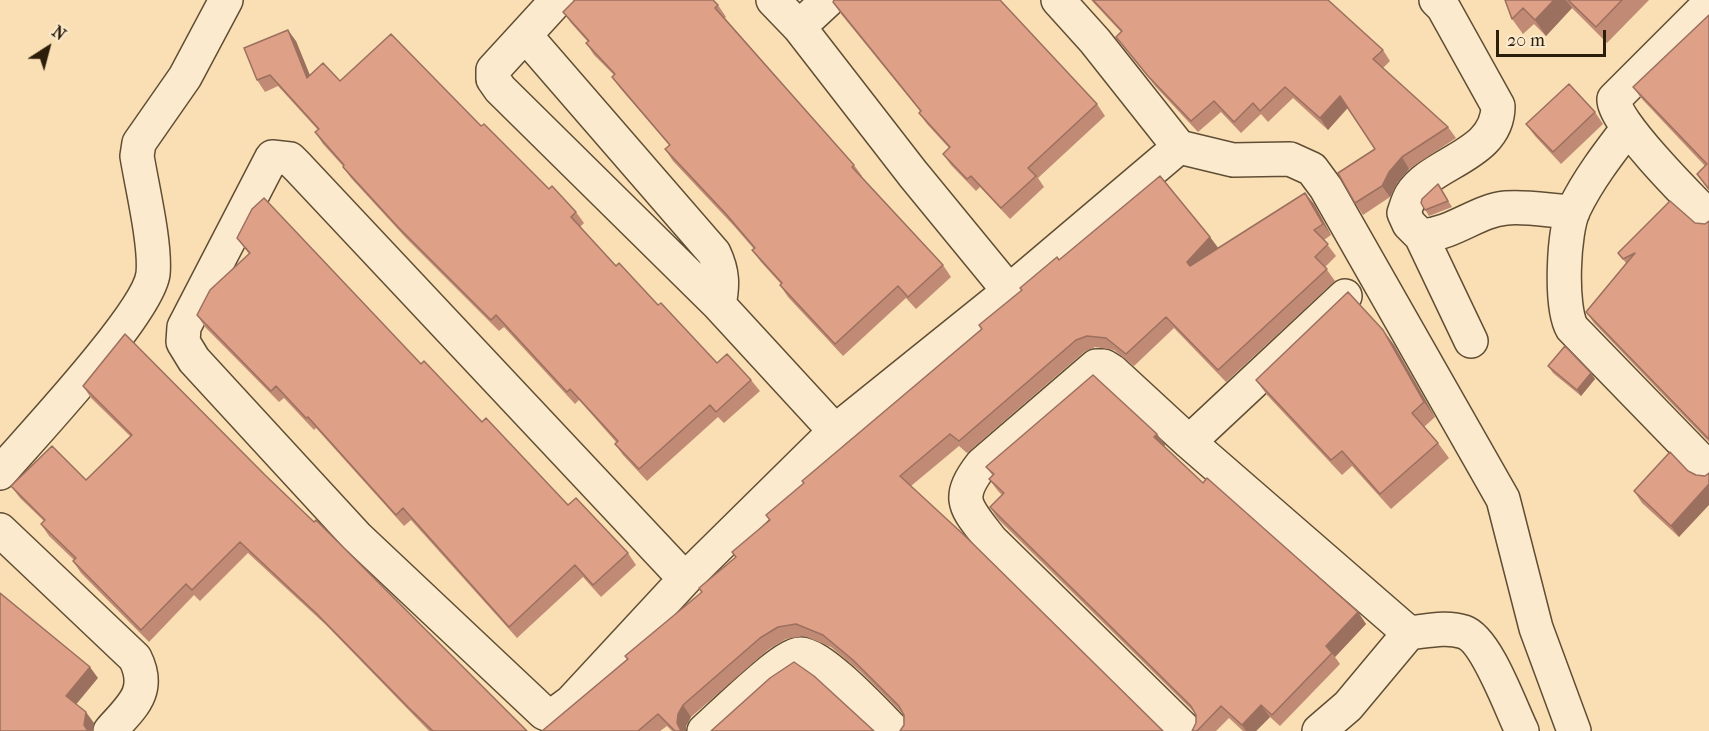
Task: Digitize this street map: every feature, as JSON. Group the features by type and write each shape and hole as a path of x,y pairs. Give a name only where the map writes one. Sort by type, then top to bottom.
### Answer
{"street":[{"path":"0,473 127,324 148,292 153,275 153,258 137,156 140,143 185,77 226,0"},
{"path":"557,0 493,70 493,79 500,89 719,305 836,431"},
{"path":"773,0 799,27 912,174 1009,291"},
{"path":"799,27 828,0"},
{"path":"1058,0 1095,41 1179,147 1233,160 1290,159 1312,169 1326,188 1503,499 1536,627 1574,731"},
{"path":"1436,0 1443,7 1498,106 1498,119 1487,138 1411,194 1404,213 1409,224 1421,236 1471,341"},
{"path":"1709,4 1621,113 1602,162 1572,212 1564,270 1567,318 1572,328 1709,469"},
{"path":"525,35 714,253 720,267 723,284 719,305"},
{"path":"1621,113 1709,217"},
{"path":"685,579 298,167 290,159 272,157 184,327 183,342 194,360 356,537 544,713 552,716 571,702 685,579 836,431 1009,291 1179,147"},
{"path":"1421,236 1442,234 1486,213 1506,208 1572,212"},
{"path":"1189,442 1345,296"},
{"path":"1186,731 991,540 969,510 964,494 970,480 982,464 1096,366 1104,366 1112,371 1189,442 1409,633"},
{"path":"0,530 135,658 142,681 139,697 110,731"},
{"path":"1319,731 1347,706 1409,633 1448,629 1466,633 1480,646 1522,731"},
{"path":"704,731 772,670 792,655 802,653 832,670 894,731"}],"building":[{"path":"575,0 713,0 718,5 715,8 854,165 852,167 943,265 908,297 898,286 835,344 780,285 782,283 752,250 755,248 726,214 665,149 670,145 612,77 615,74 586,43 589,41 563,12"},
{"path":"834,0 1000,0 1097,104 1028,168 1036,176 1001,208 971,176 967,179 943,154 950,147 919,113 921,111 833,2"},
{"path":"1093,0 1328,0 1383,50 1373,59 1448,127 1402,157 1389,172 1382,186 1355,203 1338,173 1375,149 1340,96 1320,118 1285,87 1260,111 1253,103 1234,122 1214,101 1191,121 1148,76 1116,37 1122,31"},
{"path":"1505,0 1554,0 1535,20 1523,8 1512,19"},
{"path":"1568,0 1622,0 1596,27"},
{"path":"1709,15 1709,189 1697,174 1707,164 1633,87"},
{"path":"288,30 307,78 323,63 340,81 391,34 481,126 484,124 549,189 552,186 576,212 571,217 616,266 619,263 658,305 661,303 717,363 727,354 751,380 716,412 710,405 639,469 615,444 618,441 570,389 567,392 496,315 491,320 398,227 343,167 344,165 315,132 319,129 270,75 257,80 244,48"},
{"path":"1569,84 1595,112 1553,152 1526,124"},
{"path":"1160,176 1210,237 1187,262 1190,266 1305,193 1323,224 1314,230 1328,244 1315,257 1327,269 1218,370 1166,317 1126,354 1106,338 1087,336 1076,340 959,441 950,434 900,476 964,535 1163,731 900,731 904,725 904,715 899,706 853,660 823,635 796,624 778,627 760,638 683,705 678,714 677,723 681,731 675,731 658,714 638,731 542,731 628,659 625,656 702,592 699,588 736,557 732,552 770,520 766,515 804,483 802,481 982,329 979,325 1022,290 1020,288 1057,257 1059,260"},
{"path":"1438,184 1448,201 1425,210 1421,203 1422,199"},
{"path":"264,198 421,364 424,361 482,422 486,418 568,505 576,498 628,553 593,585 575,565 509,627 403,508 396,515 308,417 306,418 276,386 271,391 197,315 210,290 250,253 237,238 252,209"},
{"path":"1670,201 1695,223 1705,224 1709,221 1709,439 1586,312 1635,253 1623,259 1618,253"},
{"path":"1348,292 1383,330 1424,402 1412,413 1438,443 1380,494 1342,451 1331,460 1256,380"},
{"path":"125,334 265,475 314,522 316,520 527,731 433,731 317,614 240,542 192,590 186,584 141,630 73,561 76,558 41,524 45,520 11,486 52,446 86,480 132,435 83,386"},
{"path":"1565,346 1591,373 1577,390 1548,366"},
{"path":"1093,375 1157,434 1154,437 1203,483 1207,478 1358,612 1326,646 1332,653 1272,715 1261,705 1242,725 1221,706 1197,731 1192,731 1196,723 1196,715 1191,706 990,507 1004,493 989,479 994,474 986,467"},
{"path":"1670,452 1688,471 1705,476 1709,473 1709,484 1671,526 1634,491"},
{"path":"0,593 90,667 66,696 86,712 84,725 88,731 0,731"},
{"path":"794,662 814,676 874,731 711,731 770,678"}]}
